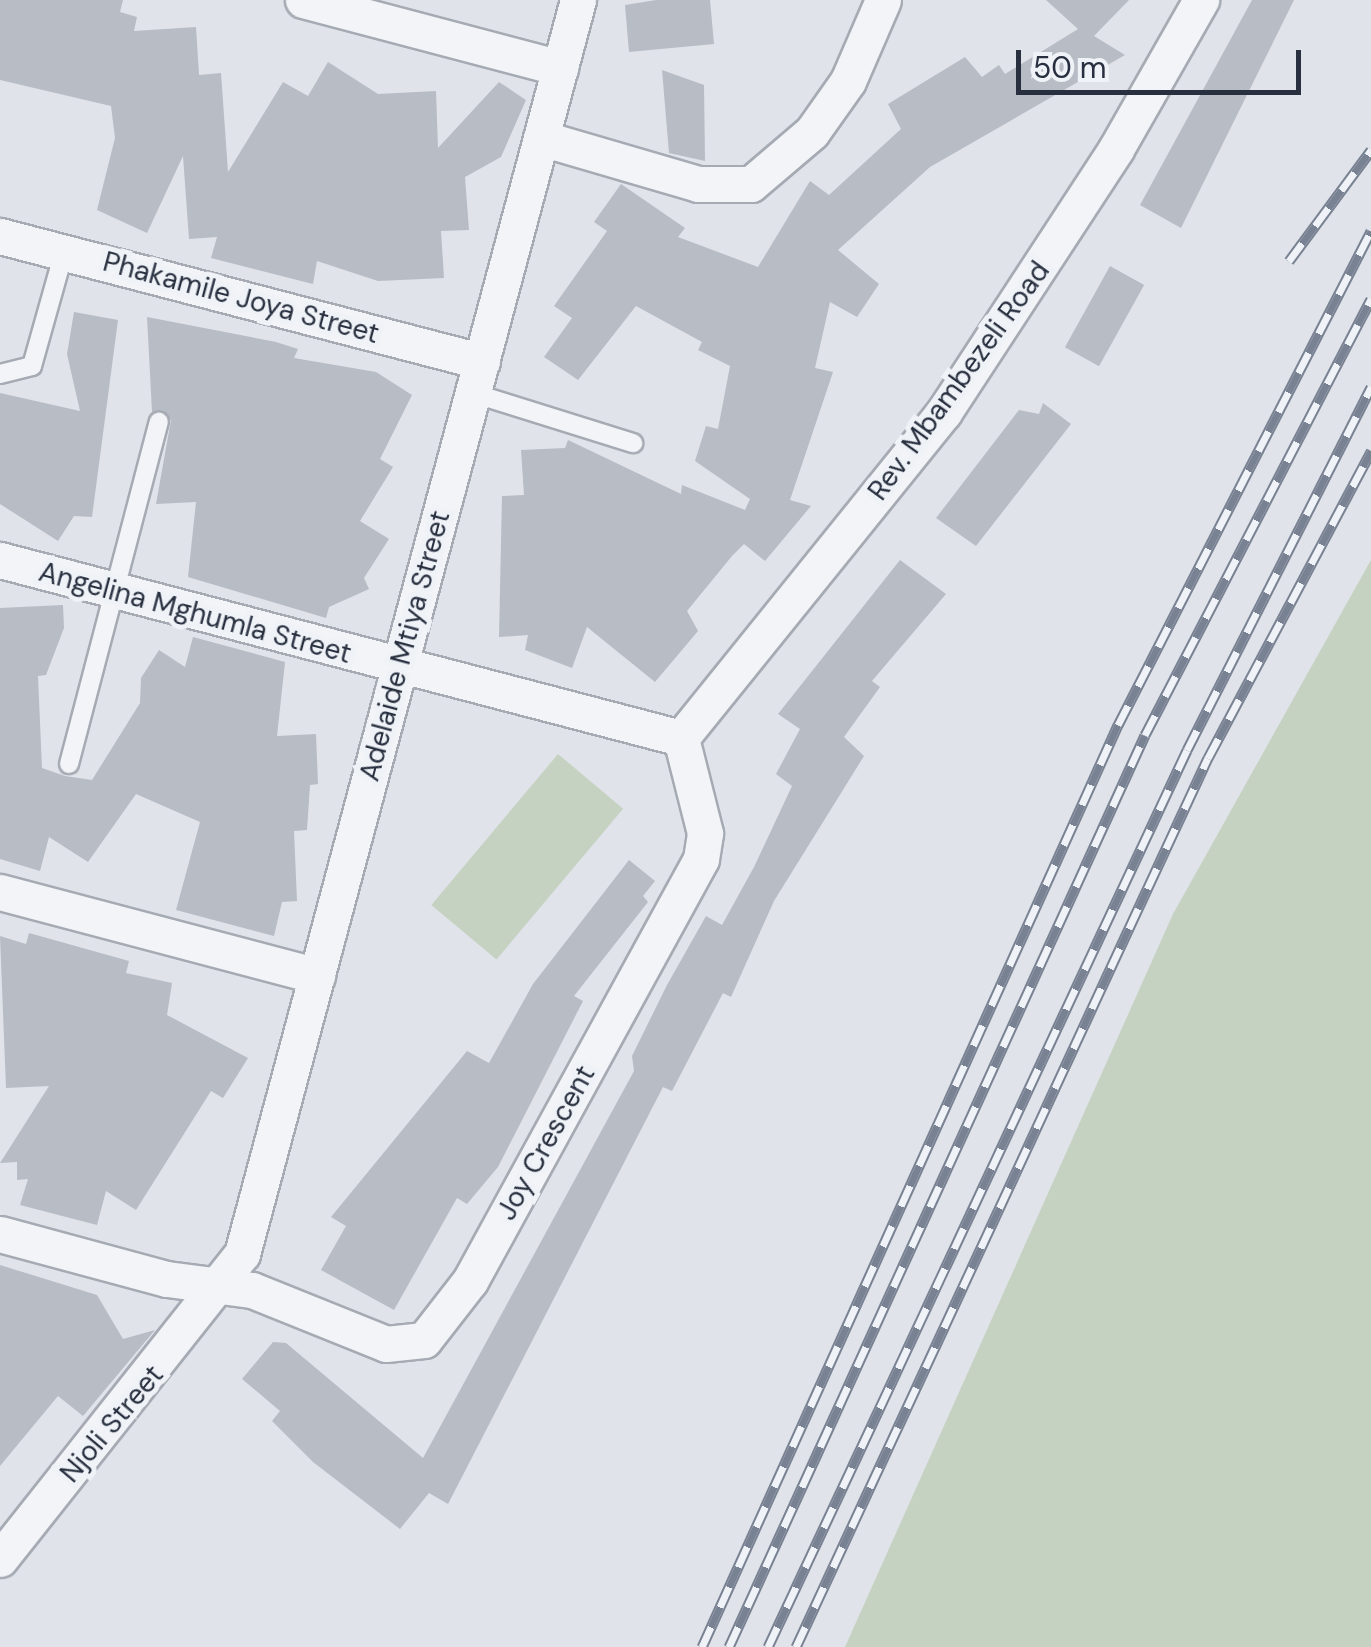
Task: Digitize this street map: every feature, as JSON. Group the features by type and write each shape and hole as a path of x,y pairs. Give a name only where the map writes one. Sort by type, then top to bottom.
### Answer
{"street":[{"path":"303,0 560,68"},
{"name":"Adelaide Mtiya Street","path":"220,1286 242,1254 578,0"},
{"path":"541,138 698,184 751,184 812,132 848,81 883,0"},
{"name":"Rev. Mbambezeli Road","path":"681,738 944,412 1116,149 1201,0"},
{"name":"Phakamile Joya Street","path":"0,236 477,377"},
{"name":"Angelina Mghumla Street","path":"0,560 399,668 681,738"},
{"name":"Joy Crescent","path":"0,1234 220,1286 386,1344 424,1340 440,1326 701,859 705,833 681,738"},
{"path":"0,892 317,976"},
{"name":"Njoli Street","path":"0,1559 220,1286"}],"lane":[{"path":"0,374 32,366 64,252"},
{"path":"477,377 632,443"},
{"path":"69,764 159,422"}],"green space":[{"path":"1371,560 1371,1647 845,1647 1173,914"},
{"path":"558,754 623,809 496,960 431,905"}],"building":[{"path":"0,0 123,0 120,12 137,17 134,31 196,27 199,75 221,73 228,172 283,82 308,96 328,62 378,94 436,91 438,148 499,82 526,100 501,157 465,177 469,230 441,231 444,278 378,281 317,261 313,284 211,258 217,237 189,239 183,156 147,233 97,210 115,138 111,106 0,80"},
{"path":"656,0 710,0 714,44 629,52 625,5"},
{"path":"1046,0 1129,0 1094,36 1125,55 930,167 838,250 879,284 857,317 830,302 815,368 833,372 790,500 811,506 765,561 744,544 732,556 687,611 698,631 655,682 587,627 572,668 525,650 528,635 499,637 502,496 524,495 521,450 565,448 568,440 681,494 682,485 745,510 750,499 695,461 706,426 718,429 730,366 698,350 702,342 636,306 578,380 544,357 572,318 554,306 607,231 594,222 621,184 685,228 678,237 758,267 810,181 829,195 901,129 888,104 965,57 982,77 999,65 1005,74 1078,29"},
{"path":"1252,0 1294,0 1181,228 1140,205"},
{"path":"662,70 704,85 705,161 669,153"},
{"path":"1110,266 1144,285 1099,366 1065,347"},
{"path":"74,312 118,320 92,517 74,516 58,541 0,504 0,393 80,411 67,354"},
{"path":"147,317 276,342 298,349 294,358 376,372 412,395 380,459 393,467 360,521 389,539 364,578 369,589 329,607 326,618 188,577 196,502 156,504 171,420 152,412"},
{"path":"1043,403 1071,424 976,546 936,518 1019,410 1039,414"},
{"path":"900,560 946,594 872,681 880,687 844,737 864,756 774,901 731,997 723,993 672,1091 663,1087 448,1504 429,1493 400,1529 313,1462 272,1421 280,1411 242,1379 273,1342 286,1343 423,1458 634,1071 632,1056 667,985 706,916 722,925 754,867 792,786 776,774 800,729 778,714"},
{"path":"63,605 64,628 46,675 38,676 42,768 65,776 92,780 140,703 141,678 159,650 185,667 193,637 285,662 277,736 316,734 318,784 310,785 307,830 294,831 297,901 282,902 274,936 176,910 200,822 136,794 88,862 49,837 40,871 0,859 0,608"},
{"path":"629,860 655,881 643,896 648,902 574,996 583,1001 498,1167 467,1204 457,1198 394,1310 321,1270 346,1226 331,1217 467,1051 489,1063 533,984"},
{"path":"29,933 129,961 126,973 172,983 167,1015 248,1058 223,1098 211,1091 136,1210 106,1191 97,1225 20,1205 28,1179 17,1180 17,1162 0,1163 49,1086 6,1088 0,936 26,944"},
{"path":"0,1265 97,1295 123,1339 155,1330 83,1416 58,1396 0,1466"}],"railway":[{"path":"1289,261 1371,150"},
{"path":"702,1647 1118,725 1371,231"},
{"path":"729,1647 1145,735 1371,299"},
{"path":"768,1647 1187,750 1371,387"},
{"path":"796,1647 1208,758 1371,451"}]}
